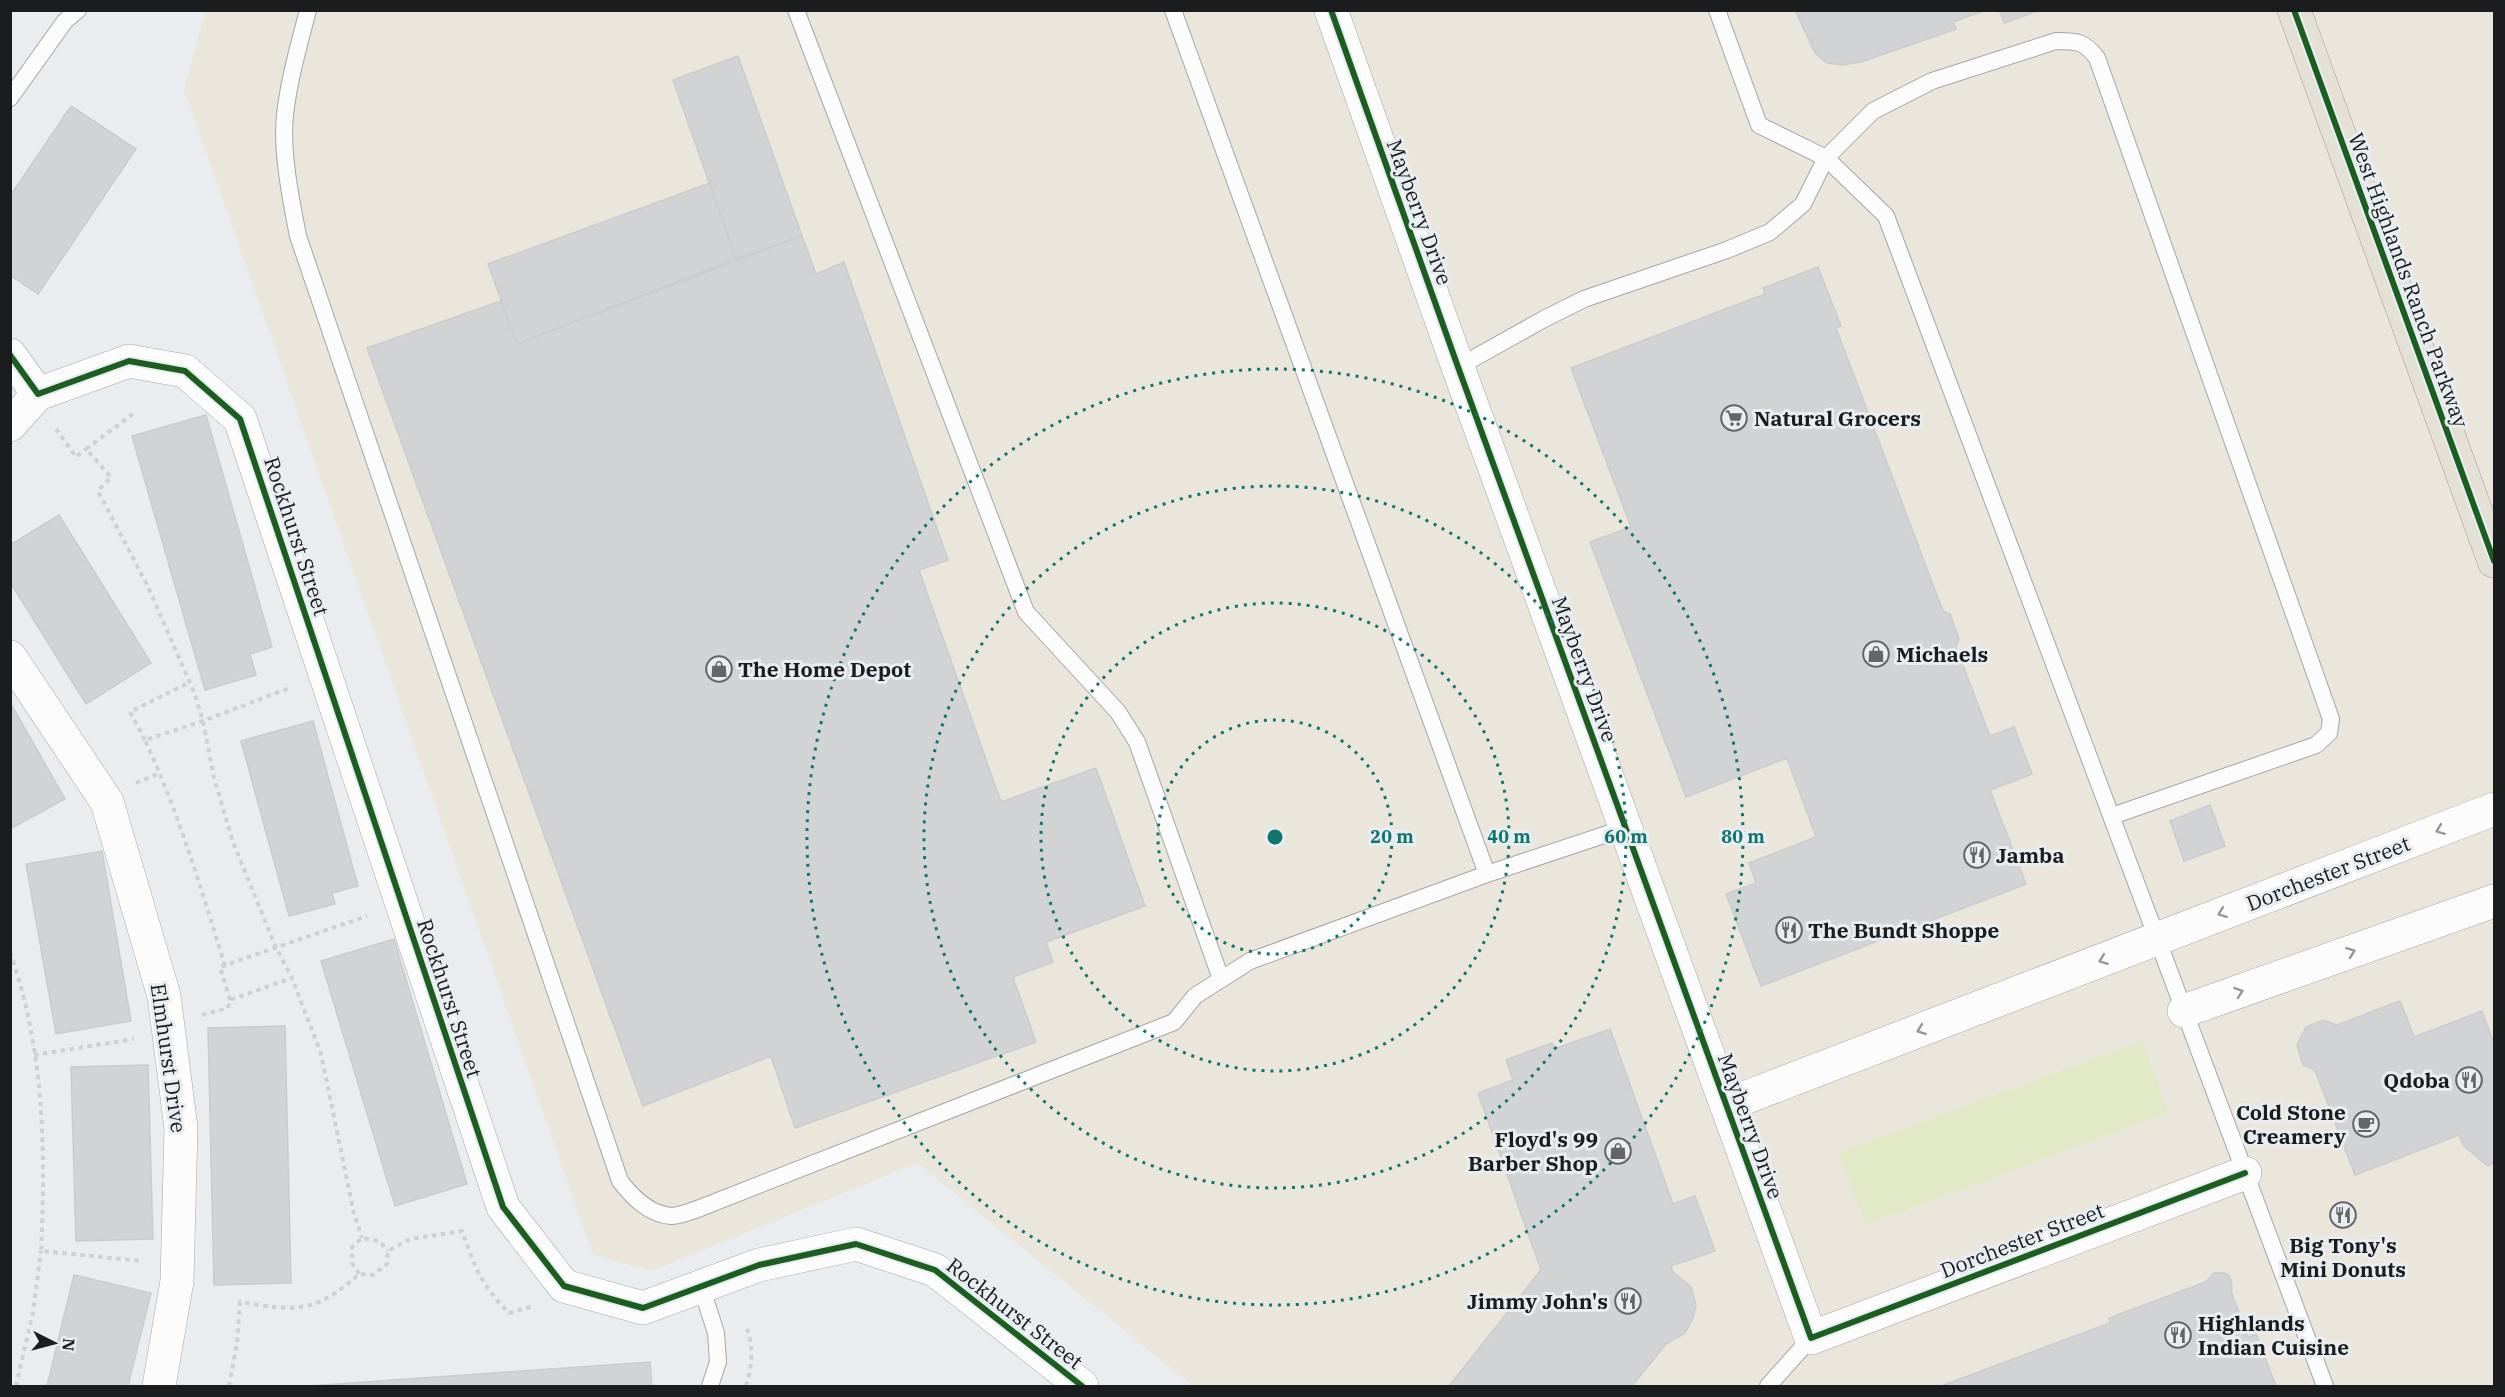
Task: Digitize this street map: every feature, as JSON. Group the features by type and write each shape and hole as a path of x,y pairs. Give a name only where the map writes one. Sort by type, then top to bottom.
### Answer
{"main road":[{"name":"West Highlands Ranch Parkway","path":"2294,10 2494,561"}],"street":[{"name":"Mayberry Drive","path":"1331,10 1458,367 1811,1338"},
{"path":"10,355 26,408"},
{"name":"Rockhurst Street","path":"26,408 129,361 185,372 240,419 503,1207 564,1286 643,1308 759,1265 856,1244 934,1270 1082,1386"},
{"name":"Elmhurst Drive","path":"10,657 107,801 164,996 181,1128 177,1281 159,1386"},
{"name":"Dorchester Street","path":"1726,1105 2494,809"},
{"path":"2184,1011 2494,901"},
{"name":"Dorchester Street","path":"1811,1338 2245,1173"}],"lane":[{"path":"10,98 65,21 78,10"},
{"path":"308,10 295,55 285,117 288,189 298,236 620,1181 634,1199 648,1208 672,1216 695,1210 1174,1022 1195,996 1250,961 1487,874 1625,828"},
{"path":"796,10 1026,612 1118,712 1137,742 1221,979"},
{"path":"1173,10 1487,874"},
{"path":"1717,10 1759,125 1826,158 1886,216 2325,1386"},
{"path":"1458,367 1584,299 1726,250 1770,232 1803,204 1826,158 1873,111 1932,81 2056,41 2074,41 2088,46 2097,58 2331,718 2329,734 2316,745 2112,816"},
{"path":"701,1286 716,1333 718,1362 710,1386"},
{"name":"Dorchester Street","path":"1768,1386 1811,1338"}],"path":[{"path":"26,408 58,432 76,457 133,414"},
{"path":"86,449 111,477 98,491 148,587 190,682 203,722 214,778 233,842 321,1054 354,1214 362,1238"},
{"path":"190,682 130,712 171,798 207,904 225,966"},
{"path":"145,740 203,722 269,695"},
{"path":"34,1055 168,1028 228,1008 230,1000 220,967 402,904"},
{"path":"10,952 30,1024 42,1106 45,1176 41,1251 33,1312 16,1386"},
{"path":"230,1000 291,978"},
{"path":"388,1251 410,1239 462,1231 476,1272 490,1293 509,1313 540,1304"},
{"path":"229,1386 237,1343 240,1302 284,1309 306,1308 343,1288 359,1274 373,1275 387,1264 388,1251 379,1241 362,1238"},
{"path":"359,1274 352,1263 352,1247 362,1238"},
{"path":"41,1251 177,1265"},
{"path":"712,1321 741,1310 751,1339 752,1366 746,1386"}],"shaded area":[{"path":"206,10 2494,11 2494,1386 1193,1386 917,1163 652,1271 593,1255 184,89"}],"green space":[{"path":"2142,1041 2168,1113 1866,1225 1839,1152"}],"building":[{"path":"1795,10 1986,10 1953,22 1956,29 1861,62 1843,65 1827,63 1815,53"},
{"path":"1999,10 2040,10 2004,23"},
{"path":"738,56 802,236 736,259 673,80"},
{"path":"71,106 136,149 38,294 10,275 10,196"},
{"path":"710,183 736,259 517,344 488,264"},
{"name":"The Home Depot","path":"802,236 816,274 844,262 948,560 919,570 1001,802 1096,768 1145,906 1046,942 1053,962 1013,977 1036,1042 795,1128 771,1056 643,1106 367,348 501,301 517,344"},
{"path":"1818,267 1841,326 1836,328 1943,611 1950,614 1959,639 1956,647 1990,736 2014,727 2032,774 1990,790 2026,884 1761,986 1726,894 1756,883 1749,863 1816,837 1787,758 1686,797 1590,542 1631,527 1571,368 1765,294 1763,288"},
{"path":"206,415 272,647 250,654 256,675 205,690 132,436"},
{"path":"59,515 151,663 86,704 10,582 10,545"},
{"path":"10,702 65,799 10,829"},
{"path":"313,721 358,886 332,893 335,904 289,916 241,741"},
{"path":"2210,805 2225,846 2184,861 2170,821"},
{"path":"102,851 131,1021 56,1034 26,864"},
{"path":"394,939 467,1184 395,1206 321,961"},
{"path":"2400,1001 2414,1037 2482,1011 2494,1044 2494,1163 2488,1166 2464,1146 2459,1135 2355,1175 2315,1070 2303,1065 2297,1045 2306,1027 2323,1020 2337,1025"},
{"path":"285,1026 291,1283 214,1285 208,1028"},
{"path":"1610,1029 1673,1204 1695,1196 1715,1251 1671,1266 1673,1272 1691,1287 1696,1305 1693,1318 1685,1333 1666,1344 1632,1386 1449,1386 1541,1270 1478,1093 1513,1080 1506,1060 1552,1043 1554,1049"},
{"path":"148,1065 153,1239 76,1241 71,1067"},
{"path":"2214,1273 2225,1273 2230,1277 2231,1291 2248,1337 2256,1334 2276,1386 1941,1386 2110,1323 2109,1318 2206,1282"},
{"path":"74,1275 151,1293 128,1386 47,1386"},
{"path":"650,1362 652,1386 309,1386"}],"cycle path":[{"path":"1331,10 1458,367 1811,1338 2245,1173"},
{"path":"2294,10 2494,561"},
{"path":"10,355 38,394 129,361 185,371 240,419 503,1207 564,1286 643,1308 759,1265 856,1244 935,1270 1082,1386"}],"place":[{"name":"Natural Grocers","path":"1734,418"},
{"name":"Michaels","path":"1876,654"},
{"name":"The Home Depot","path":"719,669"},
{"name":"Jamba","path":"1977,855"},
{"name":"The Bundt Shoppe","path":"1789,930"},
{"name":"Qdoba","path":"2469,1080"},
{"name":"Cold Stone Creamery","path":"2366,1124"},
{"name":"Floyd's 99 Barber Shop","path":"1618,1151"},
{"name":"Big Tony's Mini Donuts","path":"2343,1215"},
{"name":"Jimmy John's","path":"1628,1301"},
{"name":"Highlands Indian Cuisine","path":"2178,1335"}]}
